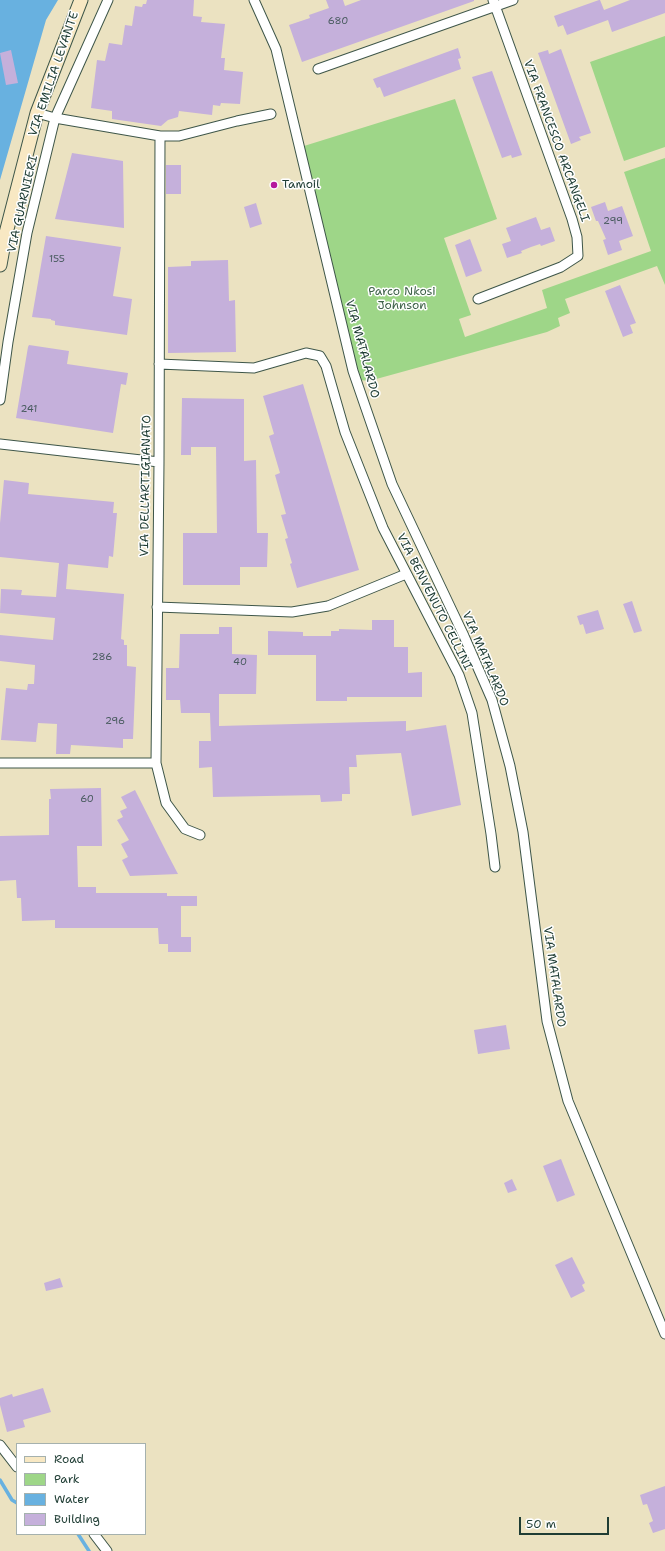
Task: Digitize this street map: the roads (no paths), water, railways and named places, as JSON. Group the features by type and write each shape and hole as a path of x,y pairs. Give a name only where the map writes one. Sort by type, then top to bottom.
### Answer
{"main road":[{"name":"VIA EMILIA LEVANTE","path":"0,265 5,237 37,113 81,0"}],"street":[{"name":"VIA GUARNIERI","path":"0,400 8,342 27,233 55,118 108,0"},
{"name":"VIA MATALARDO","path":"254,0 276,49 353,371 392,484 464,636 494,707 512,773 523,832 547,1021 568,1101 665,1334"},
{"path":"318,69 494,3 513,0"},
{"name":"VIA FRANCESCO ARCANGELI","path":"478,299 561,267 578,256 577,237 572,219 494,3"},
{"path":"37,113 55,118 160,136 179,136 271,114"},
{"name":"VIA DELL'ARTIGIANATO","path":"160,136 156,763 166,803 186,829 200,835"},
{"name":"VIA BENVENUTO CELLINI","path":"159,364 254,368 306,353 320,356 326,366 345,432 377,513 406,574 459,675 472,713 495,867"},
{"path":"0,444 159,462"},
{"path":"157,608 292,612 328,606 406,574"},
{"path":"0,763 156,763"},
{"path":"0,1445 16,1466"},
{"path":"95,1535 107,1551"}],"water":[{"path":"0,0 58,0 46,20 0,180"}],"waterway":[{"path":"0,1480 12,1500 16,1502"},
{"path":"79,1535 89,1551"}],"place":[{"name":"Tamoil","path":"274,185"}],"park label":[{"name":"Parco Nkosi Johnson","path":"402,299"}]}
